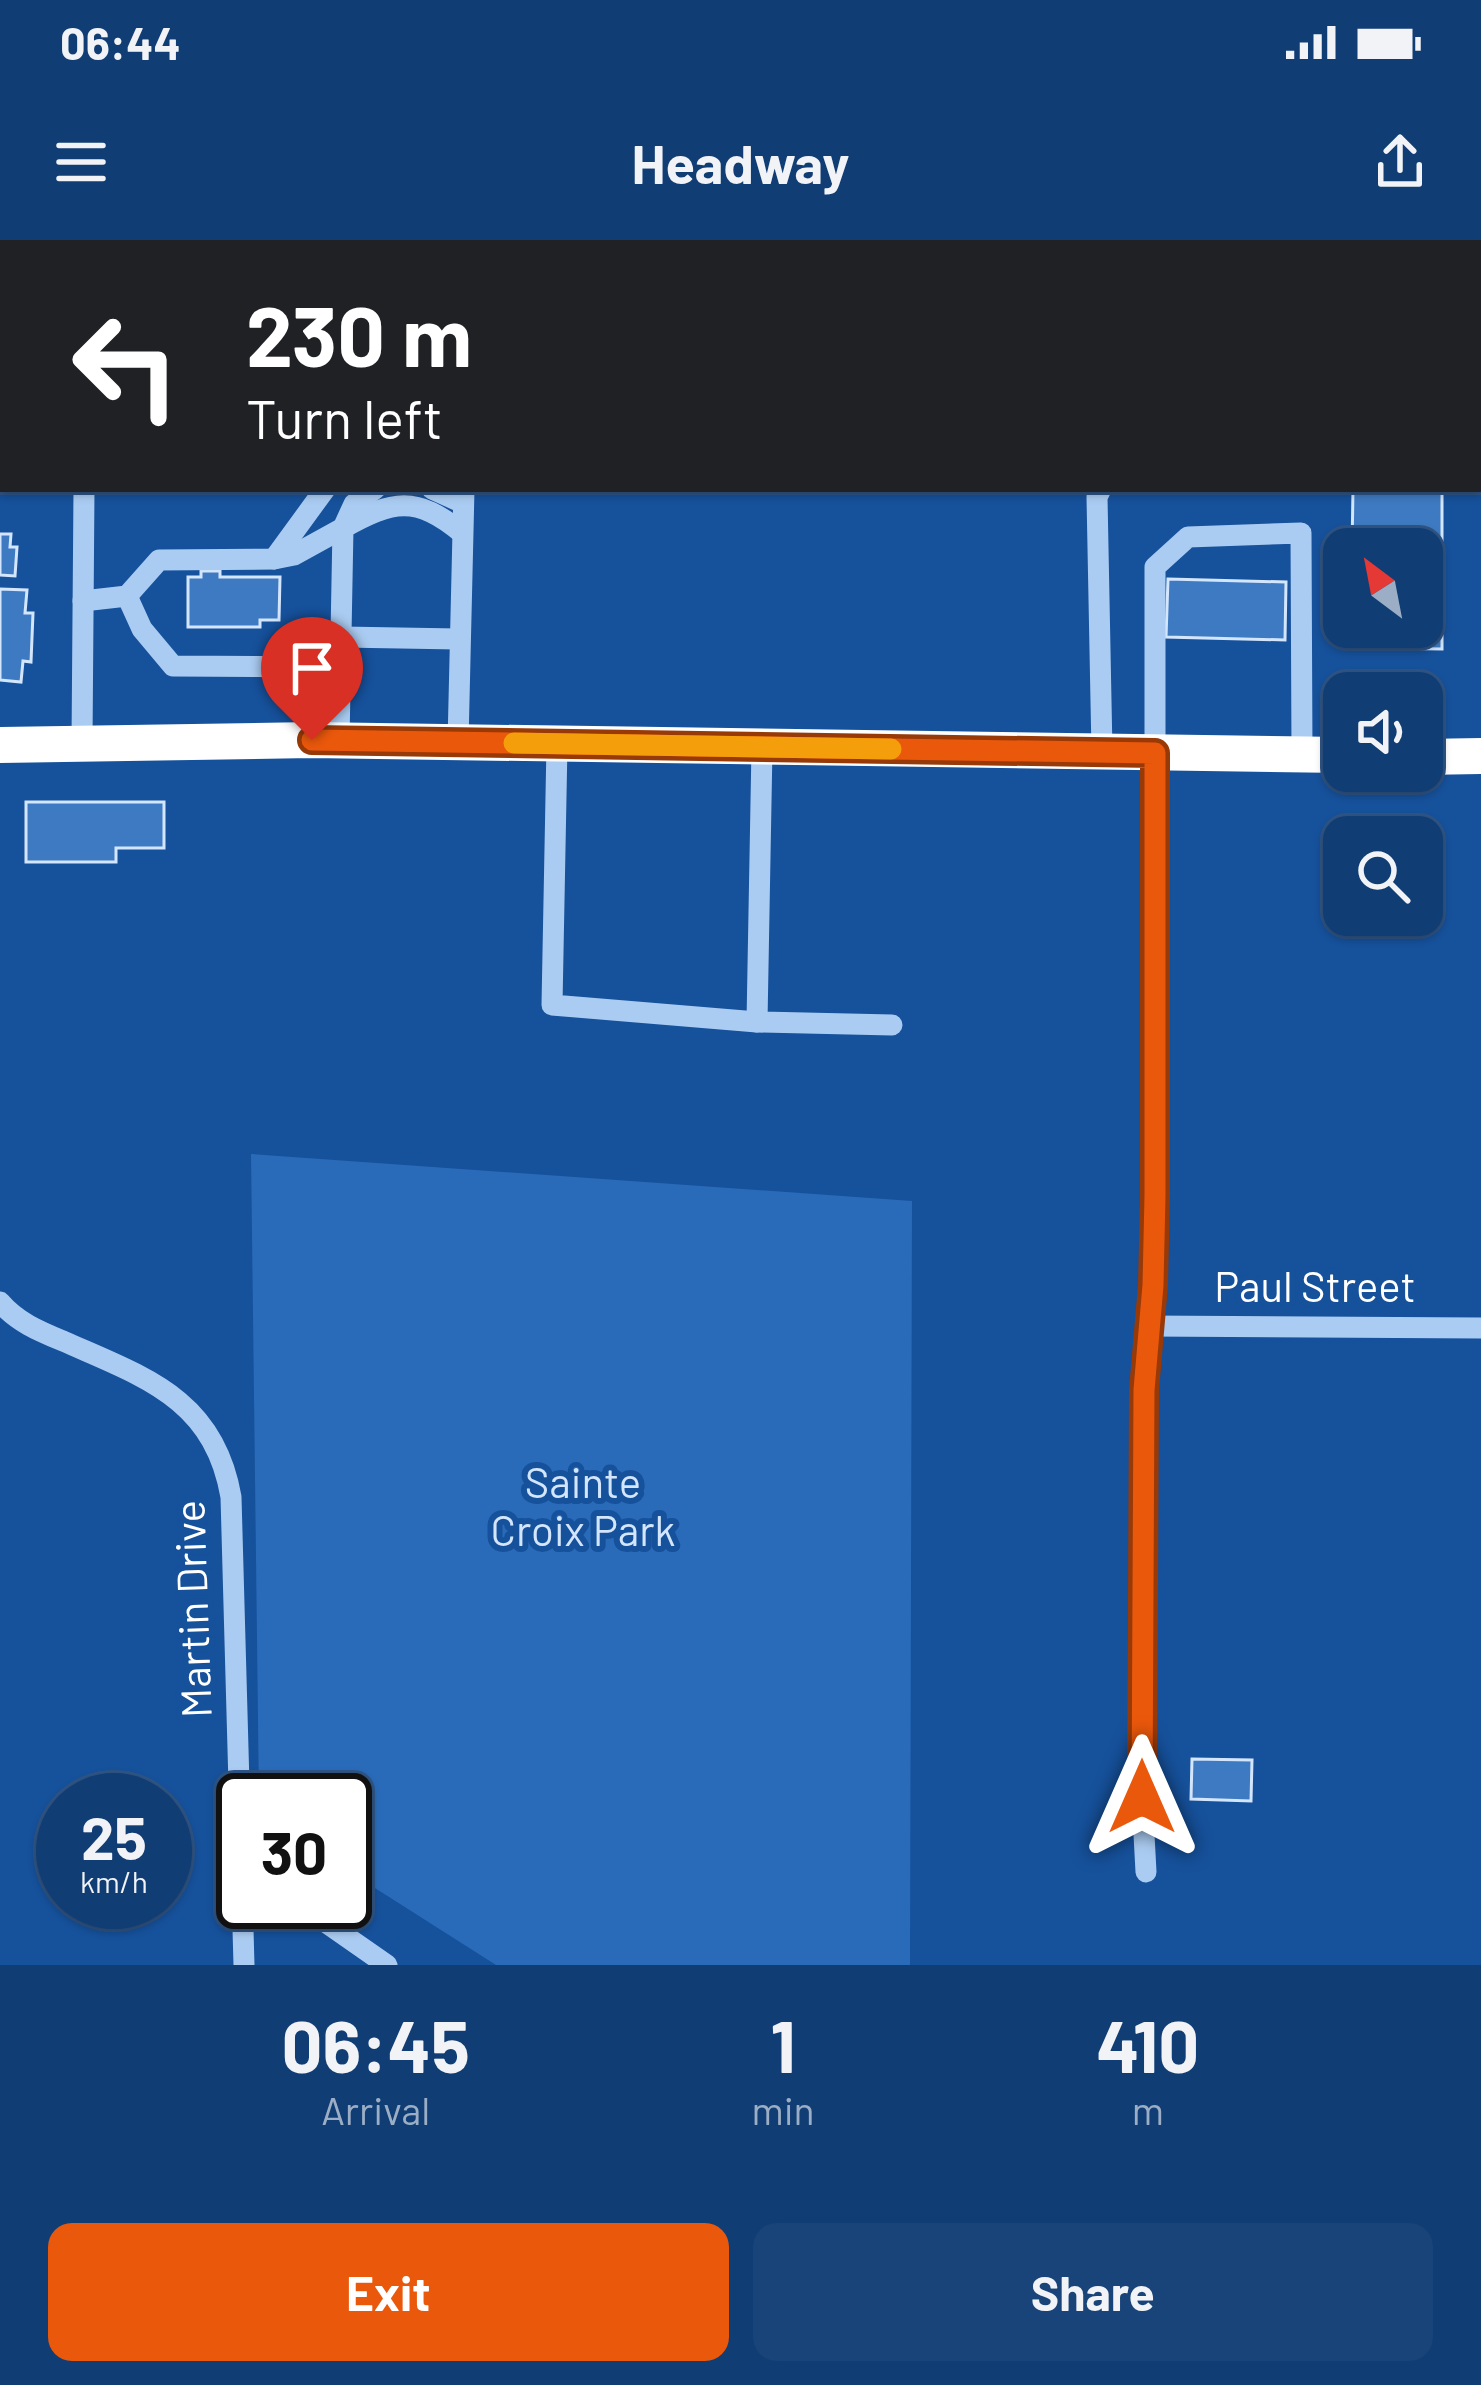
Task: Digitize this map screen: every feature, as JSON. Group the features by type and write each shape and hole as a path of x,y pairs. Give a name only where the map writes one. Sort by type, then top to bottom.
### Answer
{"highway":[{"path":"0,745 339,740 1323,754"},
{"path":"1443,757 1481,756"}],"street":[{"path":"82,743 84,492"},
{"path":"274,559 323,492"},
{"path":"339,740 343,528 354,504 371,492"},
{"path":"1100,492 1102,752"},
{"path":"458,742 464,496"},
{"path":"83,601 127,596 159,560 274,559 294,554 375,510 405,504 434,510 461,533"},
{"path":"1146,1872 1142,1725 1148,1326 1155,1196 1155,567 1188,537 1300,533 1302,754"},
{"path":"127,596 142,629 173,665 340,667"},
{"path":"342,637 458,639"},
{"path":"557,744 552,1005 757,1022 892,1025"},
{"path":"757,1022 762,747"},
{"name":"Martin Drive","path":"0,1302 27,1325 154,1382 184,1404 215,1442 231,1497 239,1773"},
{"name":"Paul Street","path":"1148,1326 1481,1328"},
{"name":"Martin Drive","path":"243,1929 244,1965"},
{"path":"335,1929 387,1965"}],"green space":[{"name":"Sainte Croix Park","path":"251,1154 912,1201 910,1965 496,1965 372,1886 372,1773 259,1773"}],"building":[{"path":"1353,492 1442,492 1442,528 1352,528"},
{"path":"0,534 11,534 10,547 17,547 15,576 0,575"},
{"path":"201,571 220,571 220,577 280,577 279,620 260,620 260,627 188,627 188,577 201,577"},
{"path":"1168,579 1286,582 1285,640 1166,637"},
{"path":"0,589 27,590 25,613 33,613 31,662 23,661 21,682 0,680"},
{"path":"26,802 164,802 164,848 116,848 116,862 26,862"},
{"path":"1192,1759 1252,1760 1251,1801 1191,1799"}],"slow traffic":[{"path":"514,743 891,749"}],"route":[{"path":"312,740 1155,753 1155,1196 1144,1390 1142,1797"}]}
